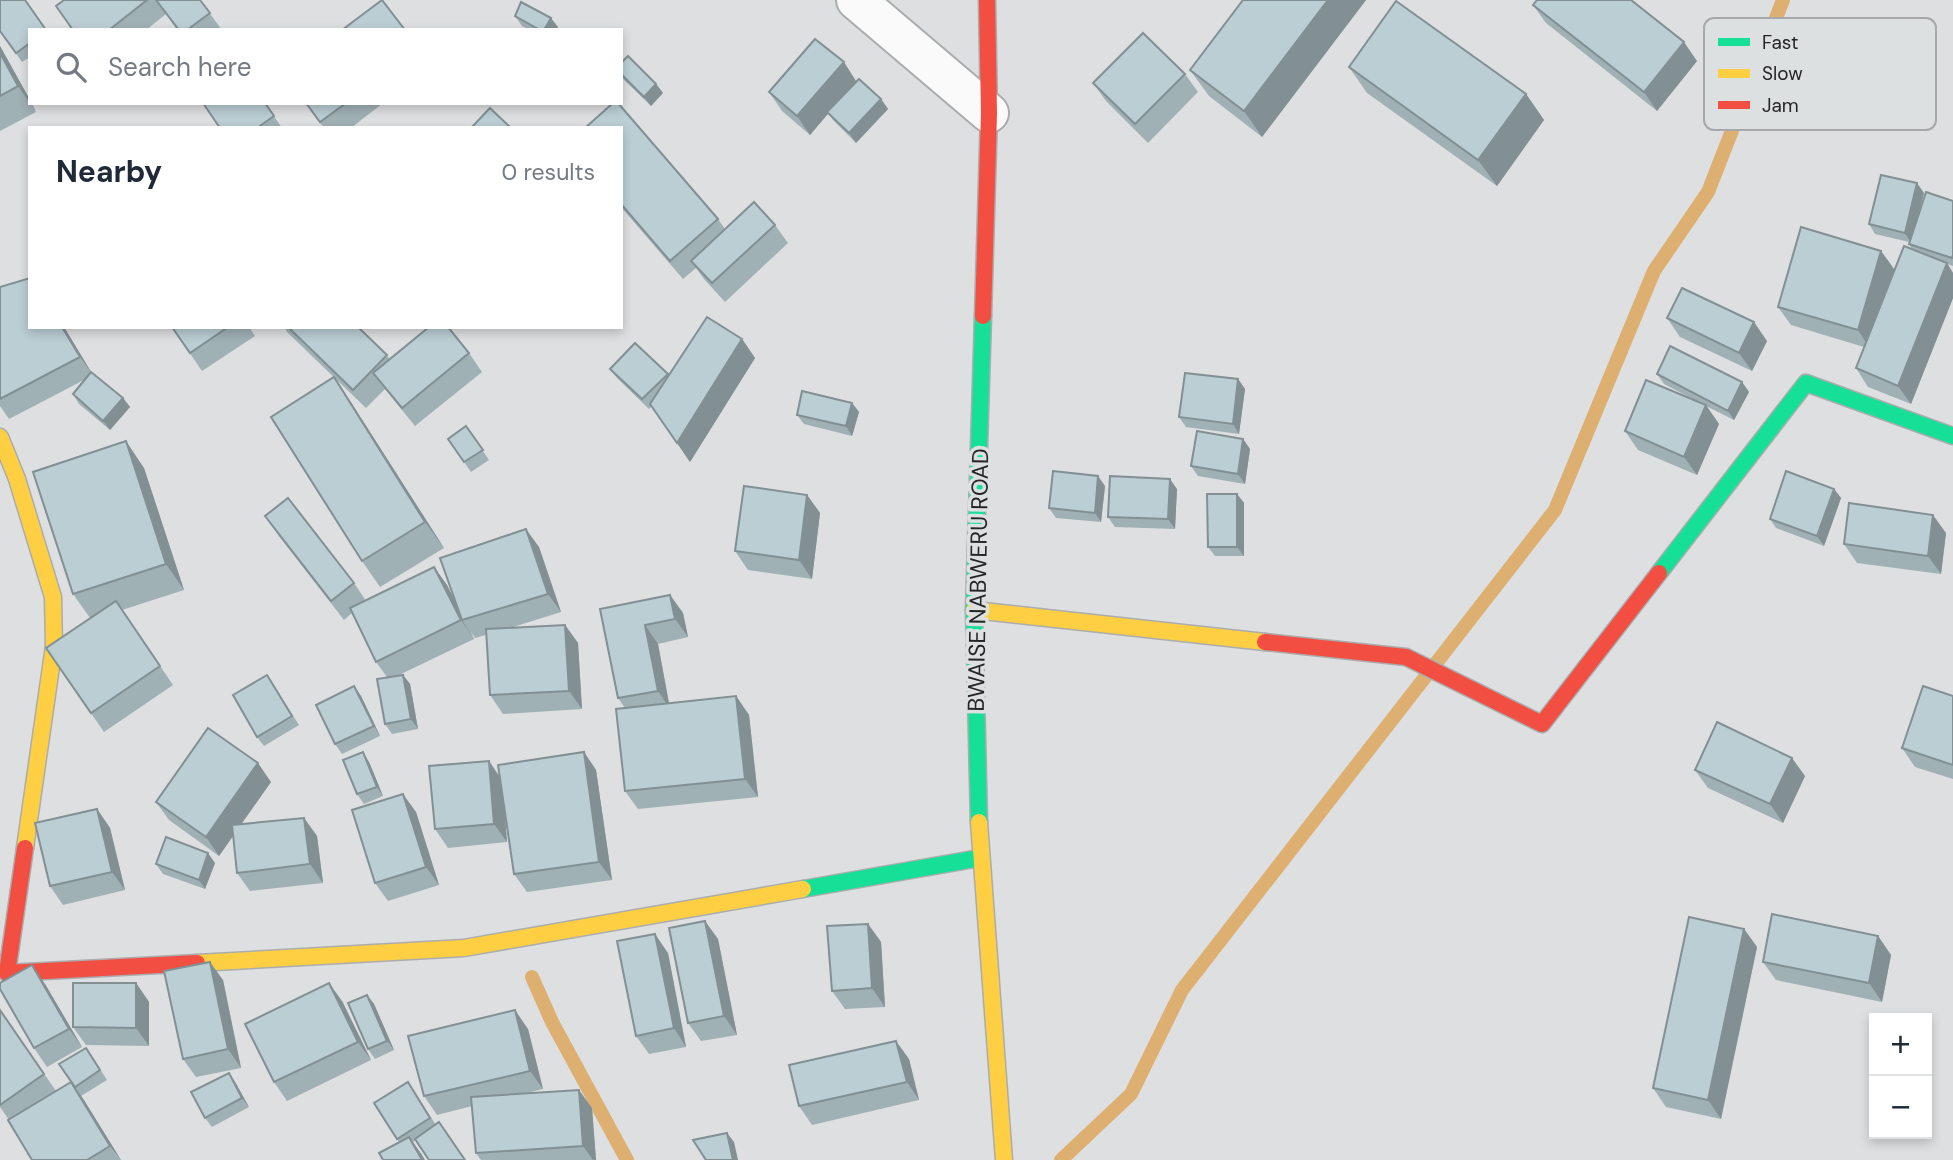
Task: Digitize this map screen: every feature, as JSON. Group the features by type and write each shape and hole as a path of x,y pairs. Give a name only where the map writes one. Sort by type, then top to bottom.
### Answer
{"street":[{"path":"856,0 989,113"},
{"name":"BWAISE NABWERU ROAD","path":"987,0 989,113 974,610 980,858 1004,1160"},
{"path":"974,610 1406,657 1458,680 1542,724 1806,383 1953,436"},
{"path":"0,437 18,480 53,597 54,646 4,975 464,948 980,858"}],"building":[{"path":"0,0 25,0 45,28 28,28 28,44 16,53 0,31"},
{"path":"64,0 147,0 112,28 72,28 56,6"},
{"path":"156,0 200,0 210,13 190,28 177,28"},
{"path":"382,0 403,28 345,28"},
{"path":"1243,0 1328,0 1244,111 1190,70"},
{"path":"1537,0 1631,0 1684,42 1644,92 1533,5"},
{"path":"1396,1 1526,94 1478,160 1349,67"},
{"path":"521,2 551,18 545,28 536,28 515,16"},
{"path":"1143,33 1185,74 1135,124 1093,83"},
{"path":"815,39 844,62 797,116 769,92"},
{"path":"0,53 18,86 0,96"},
{"path":"628,56 656,84 644,97 623,76 623,61"},
{"path":"859,79 881,99 849,133 827,112"},
{"path":"204,105 266,105 274,116 260,126 219,126"},
{"path":"307,105 343,105 320,122"},
{"path":"611,105 620,105 718,219 670,261 623,206 623,126 587,126"},
{"path":"490,108 509,126 473,126"},
{"path":"1881,175 1917,183 1905,233 1869,224"},
{"path":"1926,192 1953,201 1952,258 1909,244"},
{"path":"754,202 775,225 712,283 691,261"},
{"path":"1801,227 1881,251 1858,330 1778,307"},
{"path":"1904,246 1947,263 1898,386 1856,368"},
{"path":"28,279 28,329 63,329 80,357 0,399 0,287"},
{"path":"1682,288 1754,322 1739,353 1667,318"},
{"path":"707,317 742,339 677,443 650,404"},
{"path":"173,329 225,329 190,353"},
{"path":"290,329 360,329 387,355 353,390"},
{"path":"427,329 450,329 469,353 402,408 373,373"},
{"path":"635,343 668,374 642,399 610,369"},
{"path":"1670,346 1742,382 1728,411 1657,374"},
{"path":"91,372 123,398 103,421 73,394"},
{"path":"1185,373 1238,379 1233,424 1179,417"},
{"path":"334,377 425,522 362,561 271,417"},
{"path":"1646,380 1706,405 1684,457 1625,431"},
{"path":"802,391 852,403 846,426 797,415"},
{"path":"466,426 483,450 464,462 448,439"},
{"path":"1197,431 1243,439 1238,474 1191,466"},
{"path":"126,441 166,564 73,594 33,472"},
{"path":"1053,471 1098,476 1095,513 1049,508"},
{"path":"1786,471 1834,489 1817,536 1770,519"},
{"path":"1110,476 1170,479 1168,519 1108,517"},
{"path":"744,486 807,495 799,560 735,551"},
{"path":"1207,494 1237,494 1237,547 1208,547"},
{"path":"288,498 354,583 331,601 265,516"},
{"path":"1849,503 1933,515 1928,556 1844,544"},
{"path":"526,529 548,594 462,620 440,558"},
{"path":"434,567 461,620 376,662 350,608"},
{"path":"670,595 675,619 645,625 658,691 618,698 600,609"},
{"path":"116,601 160,666 91,713 46,648"},
{"path":"565,625 569,691 490,695 486,629"},
{"path":"267,675 292,716 257,737 233,695"},
{"path":"403,675 411,719 385,724 377,679"},
{"path":"354,686 374,726 335,744 316,705"},
{"path":"1923,686 1953,696 1953,765 1902,748"},
{"path":"736,696 745,779 625,791 616,709"},
{"path":"1717,722 1792,758 1770,804 1695,770"},
{"path":"208,728 258,763 206,837 156,802"},
{"path":"363,752 377,787 357,794 343,760"},
{"path":"584,752 599,862 514,874 498,765"},
{"path":"489,761 494,824 435,829 429,766"},
{"path":"403,794 426,867 375,883 352,810"},
{"path":"97,809 112,872 50,886 35,823"},
{"path":"304,818 310,864 237,873 232,825"},
{"path":"166,837 208,853 199,880 156,864"},
{"path":"1772,914 1878,936 1869,983 1763,962"},
{"path":"1689,917 1744,929 1708,1100 1653,1088"},
{"path":"705,921 724,1016 688,1023 669,928"},
{"path":"868,924 872,988 832,991 827,926"},
{"path":"655,934 674,1028 636,1036 617,941"},
{"path":"210,962 228,1049 183,1059 164,971"},
{"path":"32,965 69,1029 34,1048 0,989 0,983"},
{"path":"73,983 136,983 136,1028 73,1027"},
{"path":"329,983 358,1042 274,1082 245,1024"},
{"path":"367,995 387,1041 368,1049 348,1003"},
{"path":"0,1010 44,1074 0,1105"},
{"path":"515,1010 530,1071 424,1096 408,1036"},
{"path":"896,1041 907,1082 799,1106 789,1065"},
{"path":"86,1048 100,1070 75,1087 59,1064"},
{"path":"229,1073 242,1098 205,1118 191,1092"},
{"path":"71,1082 110,1146 87,1160 32,1160 8,1120"},
{"path":"408,1082 430,1118 397,1139 374,1103"},
{"path":"579,1090 583,1146 476,1153 471,1097"},
{"path":"439,1122 465,1160 429,1160 415,1139"},
{"path":"727,1133 733,1160 706,1160 693,1140"},
{"path":"409,1137 422,1160 383,1160 379,1153"}],"waterway":[{"path":"1776,18 1783,0"},
{"path":"1061,1160 1131,1094 1182,990 1555,510 1654,271 1708,192 1732,130"},
{"path":"532,977 552,1022 627,1160"}],"traffic: fast":[{"path":"979,822 974,610 983,316"},
{"path":"1659,573 1806,383 1953,436"},
{"path":"803,889 980,858"}],"traffic: slow":[{"path":"0,437 17,479 53,597 54,646 25,848"},
{"path":"974,610 1265,642"},
{"path":"979,822 1004,1160"},
{"path":"197,963 464,948 803,889"}],"traffic: jam":[{"path":"983,316 989,113 987,0"},
{"path":"1265,642 1406,657 1542,724 1659,573"},
{"path":"25,848 7,973 197,963"}]}
